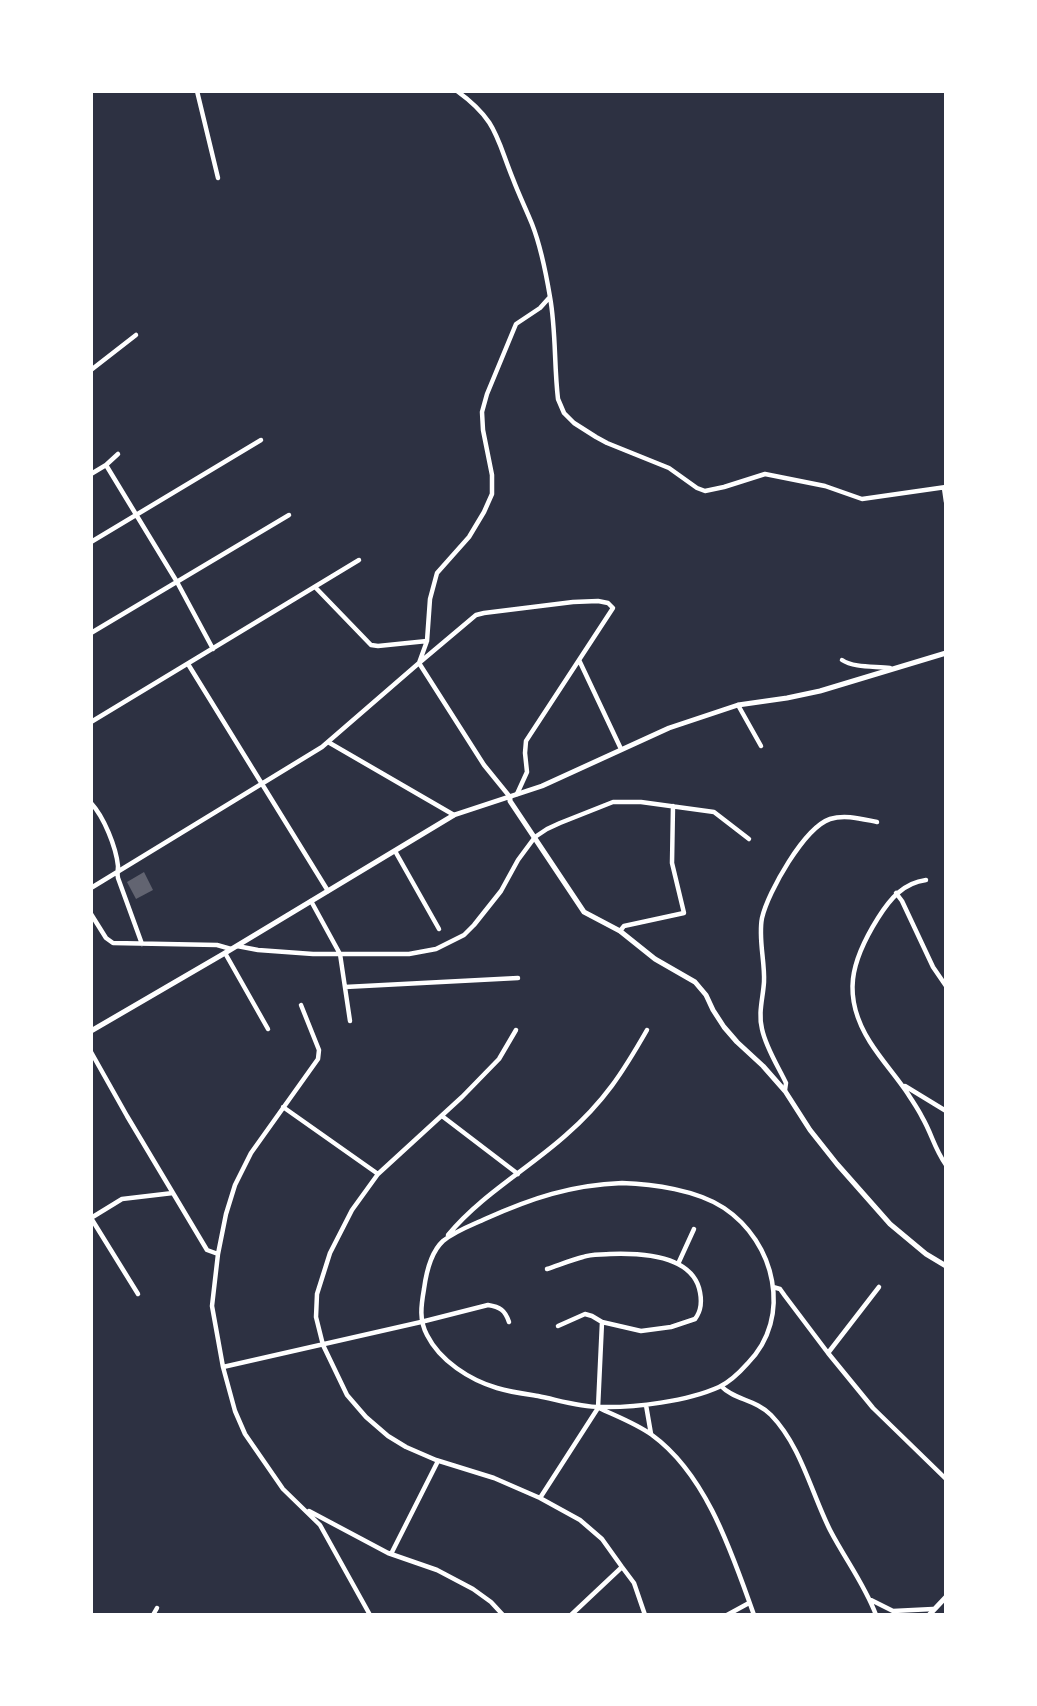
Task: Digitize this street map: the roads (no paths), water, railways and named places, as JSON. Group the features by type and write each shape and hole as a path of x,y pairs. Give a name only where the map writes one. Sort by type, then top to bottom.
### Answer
{"street":[{"path":"197,91 218,178"},
{"path":"457,91 484,114 498,136 509,170 532,223 550,298 558,399 564,412 574,423 596,438 669,468 705,491 765,474 825,486 862,499 945,488 946,502"},
{"path":"419,663 427,641 430,599 437,573 468,537 492,494 492,475 482,412 487,394 516,324 550,298"},
{"path":"91,370 136,335"},
{"path":"91,542 261,440"},
{"path":"91,474 118,454"},
{"path":"106,465 177,582 213,649"},
{"path":"91,633 289,514"},
{"path":"91,722 359,560"},
{"path":"315,587 371,645 427,641"},
{"path":"91,888 328,742 476,615 585,601 608,603 613,608 526,741 527,772 517,795"},
{"path":"91,1031 454,815 542,786 669,728 738,705 820,691 946,653"},
{"path":"579,660 621,749"},
{"path":"842,660 852,666 891,668"},
{"path":"419,663 484,765 510,797 510,801 584,912 620,930 655,959 695,982 706,995 724,1027 785,1091 816,1138 890,1224 926,1254 946,1266"},
{"path":"188,664 328,891"},
{"path":"738,705 761,746"},
{"path":"328,742 454,815"},
{"path":"91,914 113,943 217,945 231,949 293,953 409,954 436,949 464,935 494,902 518,860 535,837 560,822 612,802 641,802 714,812 749,839"},
{"path":"91,803 108,830 117,872 142,944"},
{"path":"620,930 624,926 684,914 672,863 673,806"},
{"path":"785,1091 786,1083 762,1028 762,919 783,869 817,826 840,817 877,822"},
{"path":"395,851 439,929"},
{"path":"926,880 910,883 896,893 883,910 860,949 854,966 852,989 865,1033 923,1118 946,1165"},
{"path":"896,893 933,967 946,986"},
{"path":"311,901 340,954 350,1021"},
{"path":"231,949 268,1029"},
{"path":"345,987 518,978"},
{"path":"301,1006 319,1050 318,1059 251,1153 235,1185 218,1254 212,1306 223,1367 245,1434 283,1489 320,1525 370,1615"},
{"path":"516,1030 499,1059 442,1116 377,1174 352,1210 330,1253 317,1294 316,1317 323,1345 348,1395 366,1417 406,1447 438,1461 494,1478 540,1498 580,1520 602,1539 634,1583 645,1615"},
{"path":"443,1241 495,1214 536,1198 596,1184 657,1186 722,1206 760,1246 773,1287 768,1332 756,1355 744,1368 721,1386 689,1396 646,1405 598,1408 496,1388 469,1377 442,1356 428,1338 421,1322 426,1276 443,1241 471,1210 566,1136 596,1107 623,1072 647,1030"},
{"path":"91,1052 207,1250 218,1254"},
{"path":"901,1084 946,1111"},
{"path":"283,1107 377,1174"},
{"path":"442,1116 518,1174"},
{"path":"138,1294 91,1218 122,1199 173,1193"},
{"path":"678,1264 694,1228"},
{"path":"547,1269 585,1256 649,1255 678,1264 694,1278 699,1289 701,1309 695,1319 671,1327 640,1331 602,1322 585,1314 558,1326"},
{"path":"773,1287 780,1289 873,1408 946,1479"},
{"path":"828,1353 879,1287"},
{"path":"223,1367 488,1305 499,1307 506,1313 509,1322"},
{"path":"540,1498 598,1408 602,1322"},
{"path":"721,1386 727,1393 752,1402 770,1414 787,1434 829,1528 876,1615"},
{"path":"646,1405 651,1434"},
{"path":"598,1408 651,1434 675,1456 694,1479 720,1528 754,1615"},
{"path":"391,1554 438,1461"},
{"path":"302,1507 391,1554 437,1570 473,1589 503,1615"},
{"path":"320,1525 325,1520"},
{"path":"570,1615 622,1567"},
{"path":"929,1615 946,1597"},
{"path":"870,1600 893,1611 934,1609"},
{"path":"727,1615 750,1603"},
{"path":"153,1615 158,1608"}]}
